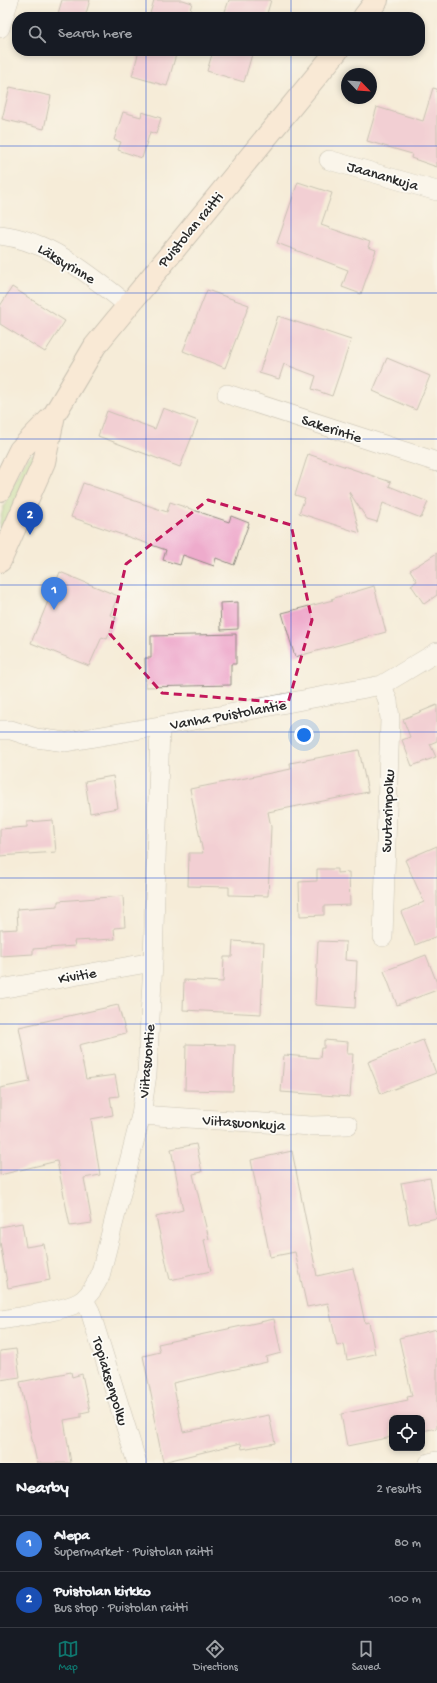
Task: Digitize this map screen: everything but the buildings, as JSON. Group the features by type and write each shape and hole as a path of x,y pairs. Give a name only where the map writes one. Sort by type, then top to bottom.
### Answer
{"main road":[{"path":"368,12 377,0"},
{"name":"Puistolan raitti","path":"0,490 20,450 54,415 95,346 333,56"},
{"name":"Puistolan raitti","path":"0,561 44,462 54,415"}],"street":[{"path":"0,28 9,0"},
{"name":"Jaanankuja","path":"329,160 437,191"},
{"name":"Läksyrinne","path":"0,235 17,237 46,247 70,261 128,305"},
{"name":"Sakerintie","path":"227,394 437,462"},
{"name":"Vanha Puistolantie","path":"4,726 36,738 66,742 160,726 382,685 437,652"},
{"name":"Suutarinpolku","path":"382,685 388,702 390,719 383,937"},
{"name":"Viitasuontie","path":"0,1320 66,1307 84,1300 96,1286 100,1276 141,1115 147,1074 153,962 160,726"},
{"name":"Kivitie","path":"0,989 153,962"},
{"name":"Viitasuonkuja","path":"141,1115 310,1126 348,1125"},
{"name":"Topiaksenpolku","path":"84,1300 90,1311 137,1463"},
{"path":"429,1463 437,1461"}],"highlighted area":[{"path":"208,500 291,525 312,620 288,703 162,693 110,634 126,564"}],"green space":[{"path":"32,454 36,456 0,541 0,522 4,506 17,476 27,459"}],"place":[{"name":"Puistolan kirkko","path":"30,535"},
{"name":"Alepa","path":"54,610"}]}
